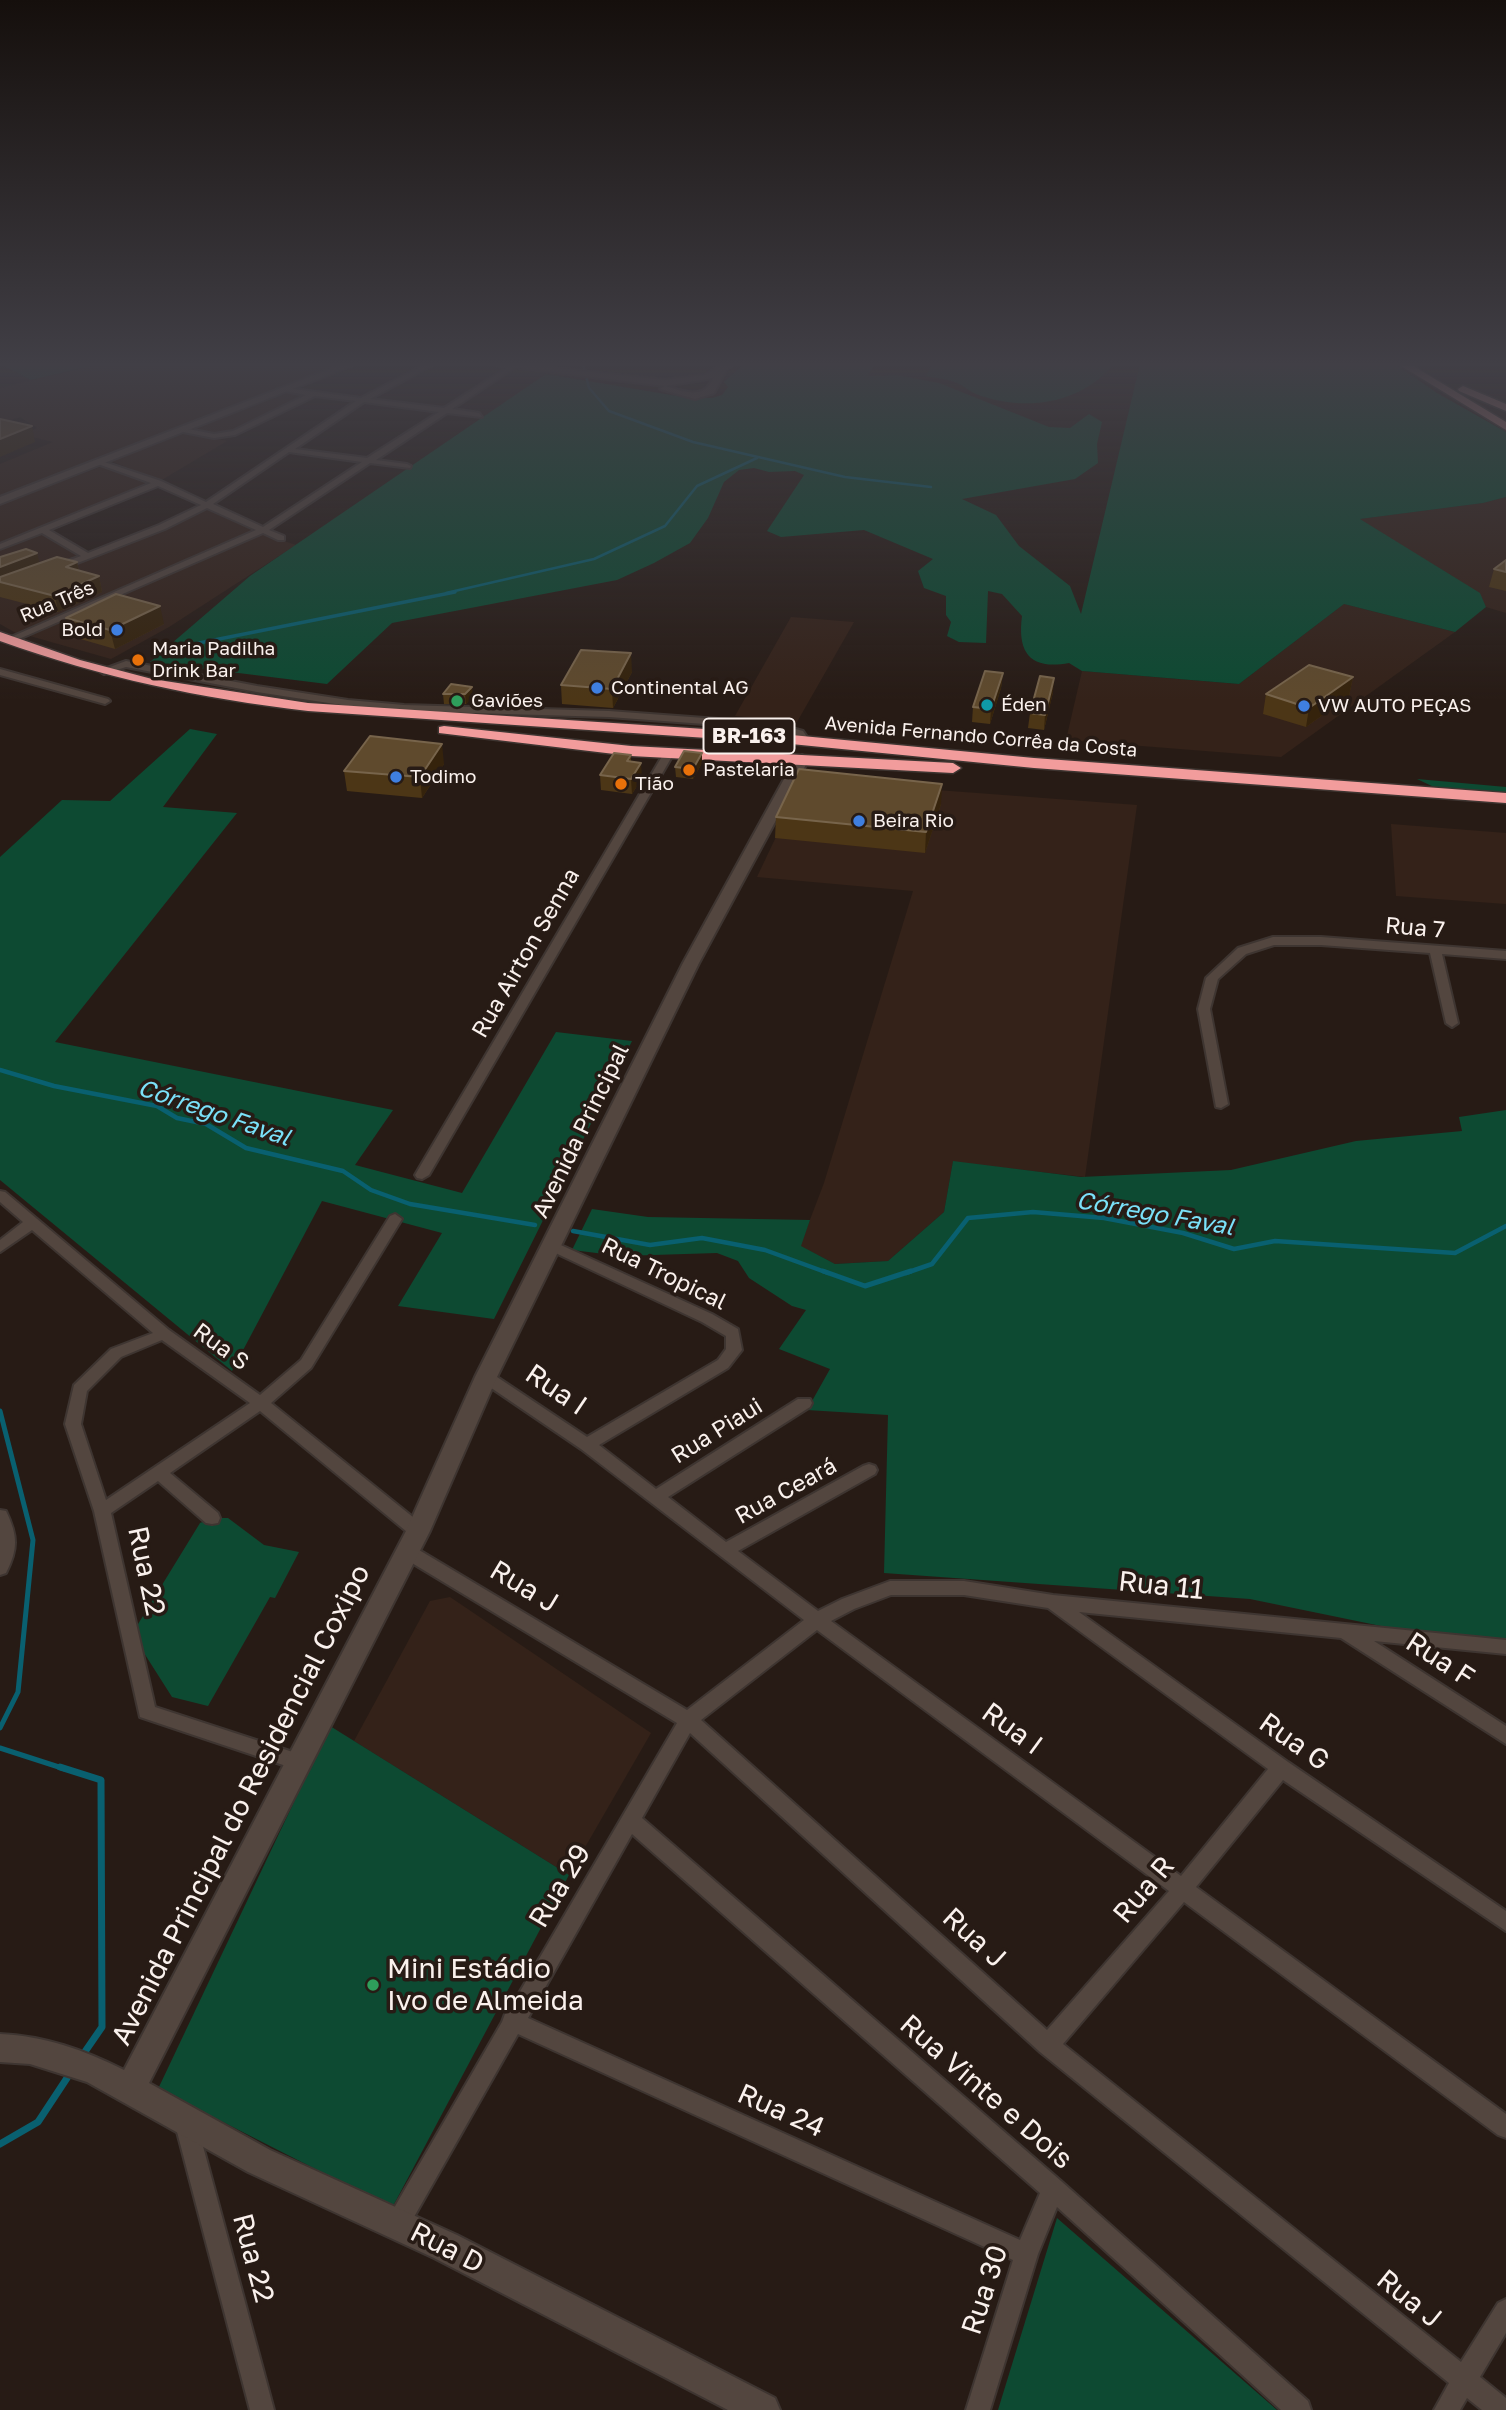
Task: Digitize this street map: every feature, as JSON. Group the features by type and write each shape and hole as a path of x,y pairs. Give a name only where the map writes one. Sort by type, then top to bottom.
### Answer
{"highway":[{"name":"Avenida Fernando Corrêa da Costa","path":"3,641 104,671 188,691 320,710 510,715 1032,763 1506,798"},
{"name":"Avenida Fernando Corrêa da Costa","path":"3,641 121,686 198,701 313,718 631,751 802,759 1506,810"},
{"path":"631,751 620,741 628,732 640,728"},
{"path":"802,759 808,752 804,740"}],"street":[{"path":"0,501 64,476"},
{"path":"140,476 281,538"},
{"path":"53,570 162,527 205,506 249,476"},
{"name":"Rua Três","path":"3,641 264,530 344,476"},
{"path":"0,547 158,483"},
{"path":"43,530 88,556"},
{"path":"0,672 105,701"},
{"path":"510,715 773,726 799,733 804,740"},
{"name":"Rua Airton Senna","path":"422,1175 669,753"},
{"name":"Avenida Principal","path":"413,1542 486,1377 691,963 802,759"},
{"name":"Rua 7","path":"1221,1104 1204,1009 1212,978 1241,951 1273,941 1321,941 1506,955"},
{"path":"1435,951 1452,1023"},
{"name":"Rua S","path":"0,1195 164,1334 261,1404 413,1542"},
{"path":"102,1511 261,1404 306,1364 395,1219"},
{"path":"0,1247 33,1222"},
{"name":"Rua Tropical","path":"552,1246 707,1318 733,1334 734,1350 723,1364 587,1445"},
{"name":"Rua 22","path":"164,1334 116,1353 80,1389 73,1424 102,1511 147,1712 298,1762"},
{"name":"Rua I","path":"486,1377 587,1445 724,1551 1506,2127"},
{"name":"Rua Piaui","path":"654,1499 804,1403"},
{"name":"Rua Ceará","path":"724,1551 869,1470"},
{"path":"160,1474 212,1518"},
{"path":"0,1516 9,1543 0,1568"},
{"name":"Rua J","path":"413,1542 688,1720 1048,2045 1501,2410"},
{"name":"Avenida Principal do Residencial Coxipo","path":"124,2084 413,1542"},
{"name":"Rua 11","path":"817,1620 848,1604 890,1588 964,1588 1053,1602 1506,1647"},
{"name":"Rua G","path":"1053,1602 1281,1768 1506,1922"},
{"name":"Rua 29","path":"398,2223 512,2021 632,1822 688,1720 817,1620"},
{"name":"Rua F","path":"1343,1631 1506,1736"},
{"name":"Rua R","path":"1048,2045 1183,1889 1281,1768"},
{"name":"Rua Vinte e Dois","path":"632,1822 1053,2189 1299,2410"},
{"name":"Rua 24","path":"512,2021 1026,2254"},
{"path":"0,2048 16,2046 59,2058 124,2084"},
{"name":"Rua D","path":"124,2084 257,2160 398,2223 763,2410"},
{"name":"Rua 22","path":"186,2121 262,2410"},
{"name":"Rua 30","path":"978,2410 1026,2254 1053,2189"},
{"path":"1446,2410 1506,2311"}],"shaded area":[{"path":"0,476 51,476 0,496"},
{"path":"75,476 131,476 151,484 0,544 0,504"},
{"path":"149,476 168,476 160,481"},
{"path":"1506,497 1506,613 1486,607 1479,593 1359,519 1483,503"},
{"path":"206,509 255,531 16,633 0,624 0,591"},
{"path":"41,533 84,556 0,589 0,550"},
{"path":"262,534 296,545 169,627 111,659 30,636"},
{"path":"1344,604 1455,632 1281,757 1066,740 1082,671 1239,684"},
{"path":"791,617 854,622 797,722 735,716"},
{"path":"803,780 1137,805 1085,1177 953,1162 944,1212 888,1261 835,1264 800,1246 824,1183 913,891 757,877"},
{"path":"1391,824 1506,833 1506,904 1396,896"},
{"path":"450,1597 651,1733 569,1875 354,1741 430,1601"}],"green space":[{"path":"396,476 731,476 724,482 708,518 690,543 654,563 617,580 392,623 327,684 150,662 250,576"},
{"path":"803,476 1079,476 962,499 996,515 1019,546 1070,586 1081,614 1113,476 1506,476 1506,497 1483,503 1360,519 1480,593 1486,607 1455,632 1344,604 1239,684 1082,671 1069,663 1056,665 1036,661 1029,656 1022,640 1022,616 1002,594 988,591 986,643 959,642 947,636 951,622 946,615 946,596 924,588 918,571 933,559 864,530 781,537 767,531"},
{"path":"190,729 217,734 163,807 237,813 55,1042 393,1110 355,1165 462,1193 556,1032 632,1041 494,1319 398,1306 442,1233 322,1201 232,1371 0,1180 0,857 62,800 110,801"},
{"path":"1417,779 1506,787 1506,793 1436,788"},
{"path":"1506,1110 1506,1641 1415,1633 1250,1599 884,1573 888,1415 807,1410 830,1369 779,1349 806,1310 792,1306 749,1278 738,1261 717,1253 621,1256 572,1250 592,1209 648,1217 810,1220 801,1246 835,1264 888,1261 944,1212 953,1161 1081,1177 1231,1170 1356,1141 1462,1131 1459,1117"},
{"path":"212,1518 228,1518 264,1545 299,1552 275,1598 270,1597 208,1706 172,1697 137,1642 135,1629 200,1523"},
{"name":"Mini Estádio Ivo de Almeida","path":"330,1726 569,1875 392,2208 158,2089"},
{"path":"1057,2218 1277,2410 998,2410"}],"building":[{"path":"26,549 37,553 0,567 0,557"},
{"path":"57,557 77,562 66,567 99,576 55,596 0,582 0,577"},
{"path":"1506,560 1506,572 1494,569"},
{"path":"116,594 160,606 110,630 66,618"},
{"path":"581,650 631,653 612,689 561,685"},
{"path":"1309,665 1353,677 1309,708 1266,694"},
{"path":"985,671 1003,673 991,709 973,707"},
{"path":"1040,676 1054,678 1045,715 1030,713"},
{"path":"451,684 472,687 465,694 443,694"},
{"path":"370,736 442,744 420,777 344,771"},
{"path":"684,751 702,753 693,769 675,767"},
{"path":"614,753 631,755 627,761 641,763 631,779 600,775"},
{"path":"799,769 942,784 926,832 776,817"}],"waterway":[{"path":"446,593 594,559 665,526 697,486 717,476"},
{"path":"843,476 931,487"},
{"path":"184,646 455,592"},
{"name":"Córrego Faval","path":"0,1070 54,1086 157,1106 177,1118 206,1124 246,1148 343,1171 371,1190 410,1204 535,1225"},
{"name":"Córrego Faval","path":"906,1273 932,1264 968,1218 1033,1212 1104,1218 1183,1233 1234,1249 1275,1241 1455,1253 1506,1226"},
{"name":"Córrego Faval","path":"573,1231 650,1245 702,1238 765,1250 828,1273"},
{"name":"Córrego Faval","path":"823,1271 865,1286 911,1271"},
{"path":"0,1411 33,1540 18,1692 0,1728"},
{"path":"0,1748 65,1769"},
{"path":"60,1767 101,1780 102,2027 82,2056"},
{"path":"0,2144 38,2122 71,2072"}],"place":[{"name":"Bold","path":"117,630"},
{"name":"Maria Padilha Drink Bar","path":"138,660"},
{"name":"Continental AG","path":"597,688"},
{"name":"Gaviões","path":"457,701"},
{"name":"Éden","path":"987,705"},
{"name":"VW AUTO PEÇAS","path":"1304,706"},
{"name":"Pastelaria","path":"689,770"},
{"name":"Todimo","path":"396,777"},
{"name":"Tião","path":"621,784"},
{"name":"Beira Rio","path":"859,821"},
{"name":"Mini Estádio Ivo de Almeida","path":"373,1985"}]}
